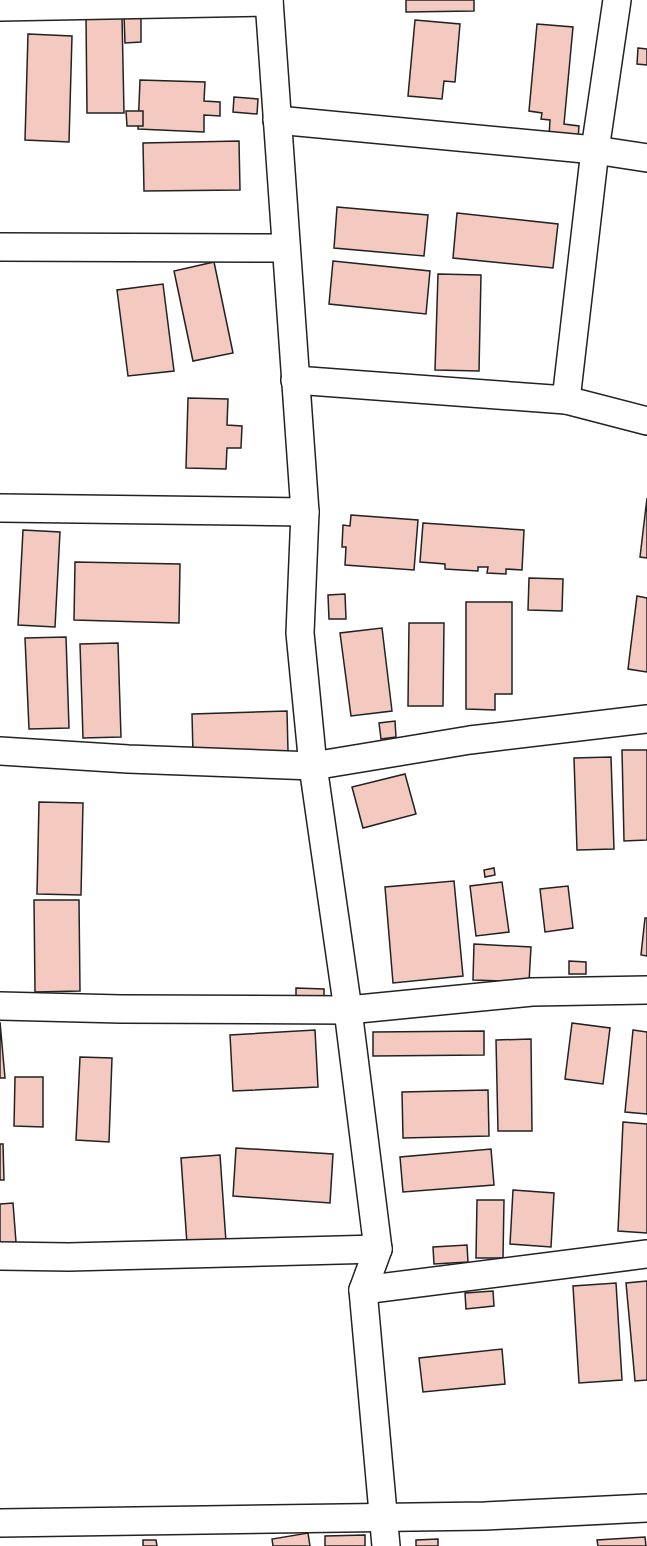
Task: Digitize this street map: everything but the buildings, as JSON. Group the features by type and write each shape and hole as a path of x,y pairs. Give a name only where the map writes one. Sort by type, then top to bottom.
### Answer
{"street":[{"path":"566,400 595,150 617,0"},
{"path":"0,7 269,1 305,512 300,633 313,766 348,1010 378,1249 363,1290 386,1546"},
{"path":"277,120 595,150 647,158"},
{"path":"0,248 286,248"},
{"path":"295,380 566,400 647,421"},
{"path":"0,508 305,512"},
{"path":"0,751 128,759 313,766 470,740 647,719"},
{"path":"0,1006 348,1010 532,992 647,990"},
{"path":"0,1256 69,1257 378,1249"},
{"path":"363,1290 647,1254"},
{"path":"0,1523 485,1516 647,1508"}]}
